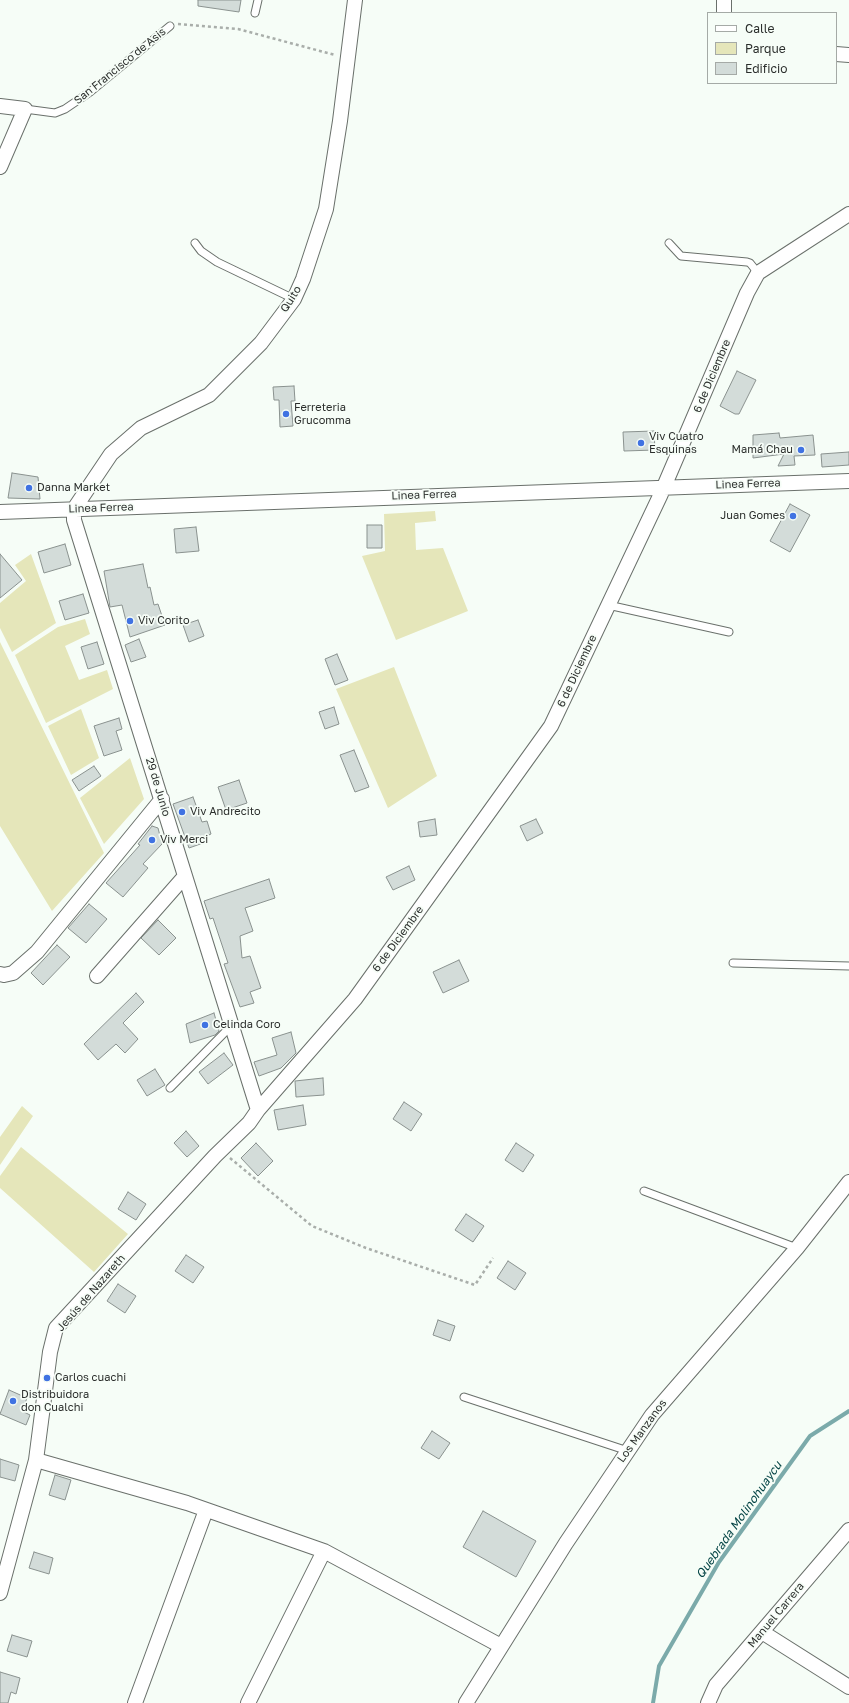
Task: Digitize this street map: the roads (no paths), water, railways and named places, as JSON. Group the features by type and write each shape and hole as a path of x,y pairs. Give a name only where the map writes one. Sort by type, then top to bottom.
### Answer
{"street":[{"name":"Quito","path":"74,509 111,454 141,428 209,395 261,343 294,299 303,279 326,209 355,0"},
{"path":"724,0 724,12"},
{"path":"837,54 849,55"},
{"name":"San Francisco de Asis","path":"0,106 25,109"},
{"path":"0,167 25,109"},
{"name":"6 de Diciembre","path":"258,1110 354,999 551,726 664,488 747,293 758,273 849,214"},
{"name":"Linea Ferrea","path":"0,512 849,480"},
{"name":"29 de Junio","path":"74,509 74,520 258,1110"},
{"path":"0,974 4,975 13,973 37,952 162,799"},
{"path":"97,976 185,876"},
{"name":"Jesús de Nazareth","path":"0,1593 36,1460 50,1352 56,1328 220,1150 249,1123 258,1110"},
{"name":"Los Manzanos","path":"466,1703 500,1646 566,1543 652,1415 797,1248 849,1182"},
{"path":"36,1460 206,1510 324,1551 500,1646"},
{"path":"135,1703 206,1510"},
{"name":"Manuel Carrera","path":"708,1703 716,1685 849,1530"},
{"path":"248,1703 324,1551"},
{"path":"762,1632 849,1687"}],"lane":[{"path":"255,13 258,0"},
{"name":"San Francisco de Asis","path":"25,109 55,113 65,109 90,92 170,26"},
{"path":"195,243 200,252 217,262 294,299"},
{"path":"669,243 681,256 747,262 750,263 758,273"},
{"path":"608,605 729,632"},
{"path":"733,964 849,966"},
{"path":"170,1088 232,1025"},
{"path":"644,1191 797,1248"},
{"path":"464,1397 628,1451"}],"waterway":[{"name":"Quebrada Molinohuaycu","path":"653,1703 659,1666 719,1562 810,1436 849,1411"}],"place":[{"name":"Ferreteria Grucomma","path":"286,414"},
{"name":"Viv Cuatro Esquinas","path":"641,443"},
{"name":"Mamá Chau","path":"801,450"},
{"name":"Danna Market","path":"29,488"},
{"name":"Juan Gomes","path":"793,516"},
{"name":"Viv Corito","path":"130,621"},
{"name":"Viv Andrecito","path":"182,812"},
{"name":"Viv Merci","path":"152,840"},
{"name":"Celinda Coro","path":"205,1025"},
{"name":"Carlos cuachi","path":"47,1378"},
{"name":"Distribuidora don Cualchi","path":"13,1401"}]}
